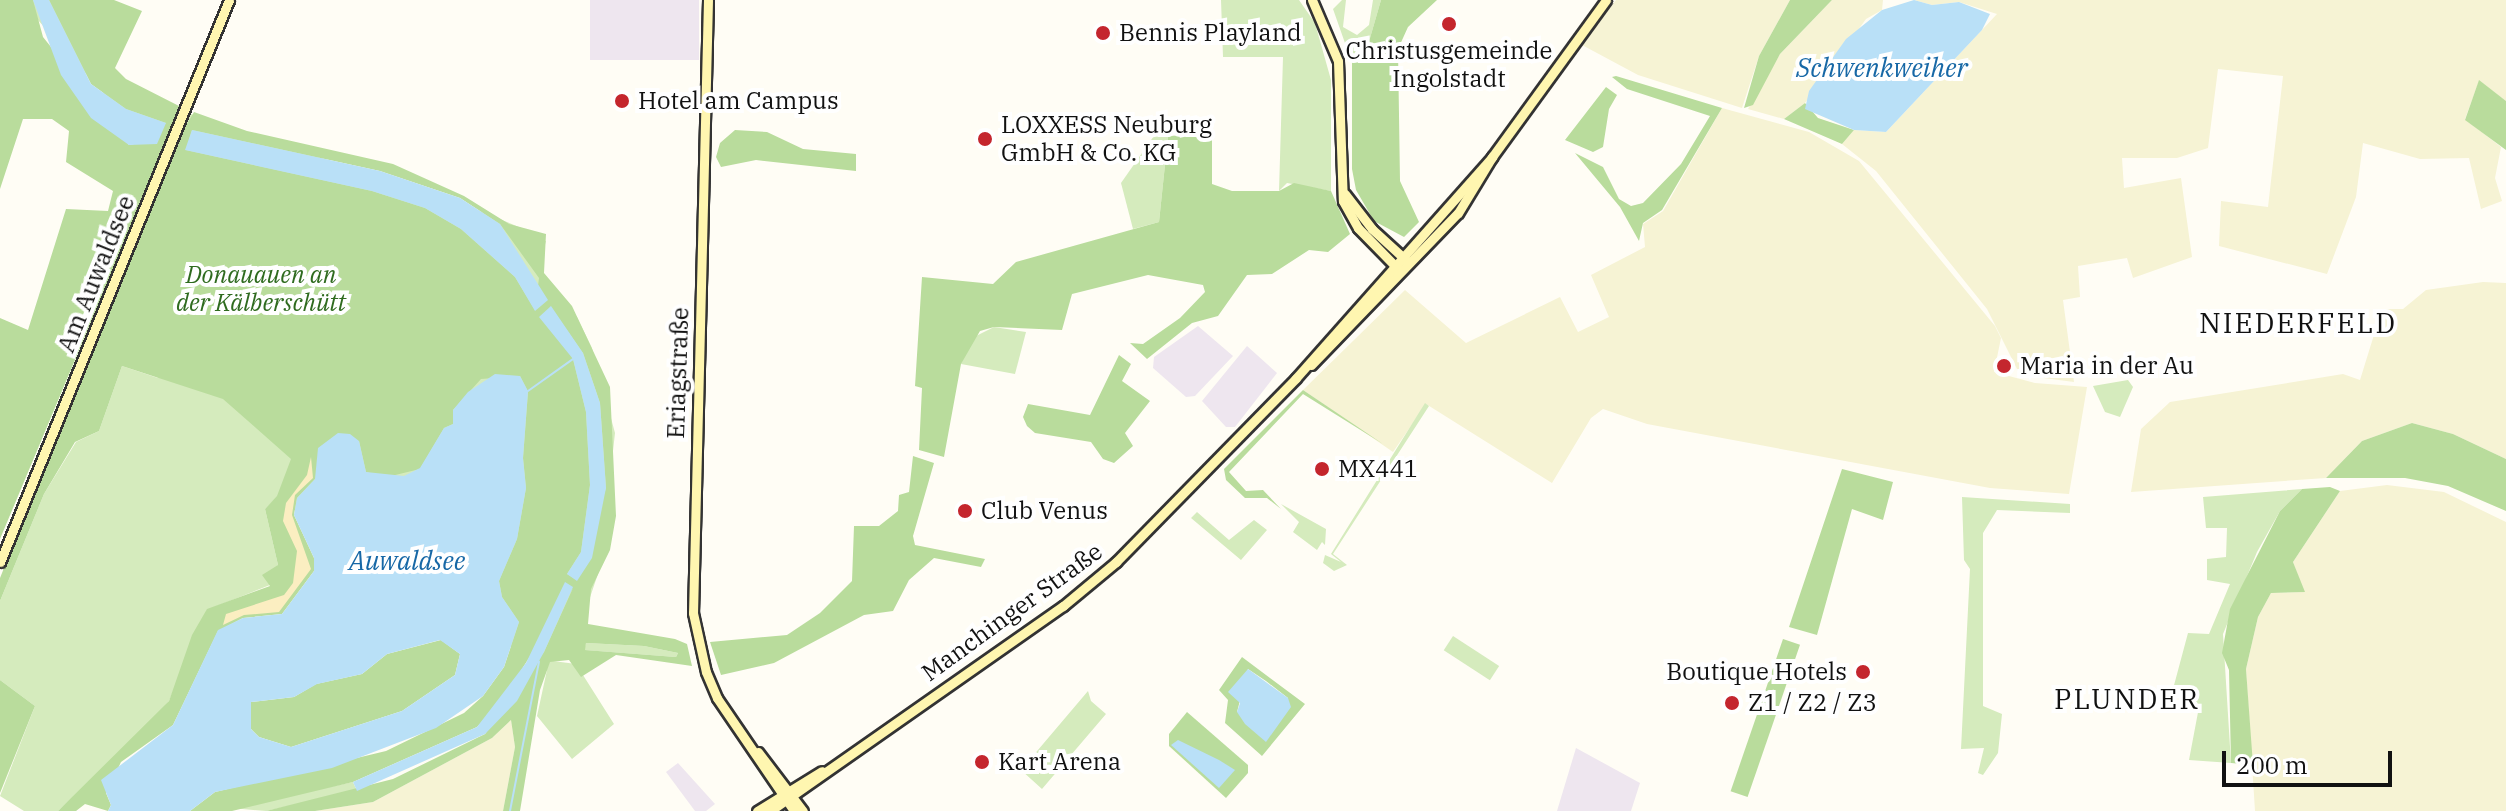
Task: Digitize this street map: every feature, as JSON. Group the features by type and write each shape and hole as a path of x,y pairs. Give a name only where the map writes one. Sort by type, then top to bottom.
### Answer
{"street":[{"name":"Am Auwaldsee","path":"0,562 229,0"},
{"name":"Eriagstraße","path":"708,0 692,598 706,672 742,736 787,795"},
{"path":"708,19 716,0"},
{"path":"1312,0 1338,61 1341,188 1358,228 1399,270 1492,157 1606,0"},
{"path":"1341,188 1372,229 1408,262"},
{"name":"Manchinger Straße","path":"757,811 839,762 1075,597 1152,529 1399,270"},
{"path":"787,795 794,811"},
{"path":"787,795 803,811"},
{"name":"Manchinger Straße","path":"770,811 787,795"}],"shaded area":[{"path":"590,0 699,0 699,60 590,60"},
{"path":"1616,0 1790,0 1759,56 1742,108 1638,75 1582,45"},
{"path":"1832,0 1883,0 1882,10 1866,19 1805,103 1784,119 1748,109 1780,54"},
{"path":"1914,0 2506,0 2506,101 2479,81 2465,119 2501,147 2495,178 2502,201 2481,209 2469,158 2420,159 2363,143 2356,197 2327,274 2219,246 2221,201 2268,207 2283,76 2218,69 2208,148 2177,158 2122,158 2124,188 2181,178 2192,257 2133,278 2127,258 2078,266 2080,297 2063,300 2074,382 2020,375 1987,309 1876,171 1842,144 1854,130 1886,132 1997,14 1959,2 1932,5"},
{"path":"1722,108 1809,132 1859,161 1995,326 2001,338 1994,372 2035,383 2087,387 2069,494 1990,488 1647,424 1603,409 1591,418 1552,483 1426,404 1393,452 1303,390 1405,290 1466,343 1560,297 1578,332 1609,317 1591,275 1645,247 1643,224 1663,211"},
{"path":"2483,282 2506,283 2506,459 2453,434 2412,423 2362,441 2326,478 2131,492 2141,429 2170,402 2343,374 2360,380 2382,309 2403,309 2426,290"},
{"path":"1198,326 1233,356 1195,396 1186,397 1153,368 1154,357"},
{"path":"1247,346 1277,373 1235,427 1226,427 1202,401"},
{"path":"2387,485 2444,492 2506,522 2506,811 2255,811 2246,669 2258,617 2271,593 2304,592 2293,562 2340,491"},
{"path":"511,720 515,747 503,811 315,811 373,802 492,738"},
{"path":"1576,748 1640,783 1631,811 1557,811"},
{"path":"678,763 715,804 706,811 695,811 666,772"}],"green space":[{"path":"0,0 33,0 43,37 129,145 145,142 166,123 126,109 91,84 49,0 114,0 142,11 115,68 126,79 181,107 0,539 0,318 28,330 66,209 108,211 113,191 66,162 69,131 52,119 23,119 0,189"},
{"path":"20,0 102,0 108,62 128,82 179,110 485,213 531,232 531,240 546,241 538,269 577,317 592,348 615,433 600,568 571,653 555,656 553,661 576,664 614,724 572,759 537,716 547,670 277,497 265,509 278,565 270,585 207,610 169,701 145,729 58,811 24,811 0,796 35,706 0,680 0,601 44,494 76,442 99,431 122,366 158,378 109,308 167,164"},
{"path":"1221,0 1299,0 1315,23 1331,80 1331,191 1287,183 1279,191 1283,57 1223,57"},
{"path":"1346,0 1343,27 1357,35 1369,25 1373,0 1381,0 1370,38 1352,63 1333,9"},
{"path":"1381,0 1437,0 1408,27 1398,49 1400,181 1419,222 1404,237 1374,221 1356,190 1352,169 1352,63 1370,38"},
{"path":"1790,0 1832,0 1780,54 1753,105 1744,108 1759,56"},
{"path":"1612,77 1722,108 1662,210 1643,223 1639,241 1620,207 1575,153 1603,167 1619,199 1631,206 1643,203 1681,164 1710,116 1627,89"},
{"path":"2479,80 2506,101 2506,150 2465,120"},
{"path":"1606,87 1617,95 1609,109 1603,147 1593,152 1565,140"},
{"path":"1805,103 1818,118 1854,130 1842,144 1784,119"},
{"name":"Donauauen an der Kälberschütt","path":"194,112 247,131 393,164 464,196 509,224 546,234 544,273 572,306 610,387 616,516 610,550 591,589 588,624 675,639 687,644 692,666 616,655 581,677 569,660 550,662 540,690 520,811 503,811 515,747 511,720 492,738 373,802 315,811 266,811 393,779 485,734 544,652 573,588 505,696 477,727 353,782 232,811 190,811 215,792 386,751 464,713 483,696 504,667 519,622 502,597 499,581 517,539 526,488 523,458 528,392 520,376 481,379 453,410 453,424 444,428 420,469 387,477 366,472 359,441 315,479 297,498 294,515 314,558 314,571 282,614 243,618 218,631 173,725 121,762 106,793 111,805 108,811 85,804 76,811 58,811 169,701 192,635 207,609 270,586 262,575 278,565 265,509 277,496 291,459 223,399 122,366 99,431 75,442 44,494 0,601 0,578 174,146","holes":["192,130 380,171 460,198 500,224 539,278 535,310 515,277 461,229 425,208 372,191 186,150","550,306 583,353 600,403 606,488 577,580 567,574 581,552 590,485 586,412 573,359","586,643 644,646 678,653 676,657 585,650"]},
{"path":"735,130 767,132 803,149 856,154 856,171 756,160 721,167 716,157 720,143"},
{"path":"1156,133 1168,136 1159,222 1133,229 1121,183"},
{"path":"1212,134 1212,184 1232,191 1279,191 1294,183 1331,191 1350,234 1328,252 1309,250 1272,274 1247,275 1218,316 1192,323 1147,359 1130,343 1143,344 1180,318 1205,292 1203,285 1148,275 1072,294 1062,330 994,327 980,331 961,364 944,457 919,450 922,388 915,386 922,277 993,284 1016,262 1159,222 1168,136"},
{"path":"994,327 1026,332 1015,374 961,364 972,338"},
{"path":"1119,355 1131,364 1122,381 1150,401 1125,433 1133,446 1114,463 1103,459 1091,442 1035,433 1027,426 1023,417 1028,404 1090,415"},
{"path":"2128,380 2133,387 2120,417 2105,412 2093,386"},
{"path":"1303,390 1383,444 1303,394 1229,472 1246,491 1263,490 1281,509 1267,498 1245,498 1226,480 1224,469"},
{"path":"1425,403 1429,406 1333,554 1347,565 1334,571 1323,563 1325,555 1341,562 1331,554"},
{"path":"2412,423 2453,434 2506,459 2506,511 2448,486 2405,478 2326,478 2362,441"},
{"path":"913,456 934,463 913,536 915,545 985,559 981,567 934,558 909,580 893,611 864,615 774,663 721,675 710,642 787,635 820,613 852,581 854,526 879,526 898,511 899,495 909,492"},
{"path":"1842,469 1893,482 1883,520 1852,509 1817,635 1789,627"},
{"path":"2330,487 2340,491 2293,562 2305,592 2271,593 2258,617 2246,669 2253,765 2231,763 2229,670 2222,653 2230,609 2280,511 2302,489"},
{"path":"2302,489 2280,511 2257,552 2223,634 2231,763 2189,760 2199,707 2173,689 2188,633 2209,634 2230,584 2207,580 2207,559 2226,557 2227,528 2206,528 2203,497"},
{"path":"1962,497 2070,504 2070,513 1997,510 1983,533 1983,706 2002,714 1998,753 1983,775 1978,773 1984,748 1961,749 1970,569 1964,560"},
{"path":"1281,504 1326,529 1325,545 1322,542 1317,550 1293,532 1299,522"},
{"path":"1197,512 1229,540 1254,520 1267,530 1241,560 1191,518"},
{"path":"1453,636 1499,666 1490,680 1444,650"},
{"path":"1783,639 1800,645 1748,797 1731,791"},
{"path":"441,640 460,654 455,675 402,711 291,747 259,737 251,729 251,702 294,697 316,684 362,674 387,654"},
{"path":"586,643 644,646 678,653 676,657 584,650"},
{"path":"1242,657 1305,704 1262,756 1225,723 1228,700 1219,690","holes":["1248,669 1288,698 1237,712"]},
{"path":"0,680 35,706 0,793"},
{"path":"1088,691 1091,701 1106,714 1042,789 1021,770"},
{"path":"1187,712 1248,765 1248,773 1226,798 1169,746 1169,734"},
{"path":"353,782 357,791 266,811 231,808"}],"sand":[{"path":"311,457 313,478 295,495 292,515 311,569 279,612 244,615 223,625 226,614 284,595 293,583 297,551 283,521 286,503 307,475"}],"water":[{"path":"33,0 49,0 91,84 126,109 166,123 157,144 129,145 91,118 61,75"},
{"name":"Schwenkweiher","path":"1914,0 1932,5 1959,2 1990,14 1982,30 1886,132 1854,130 1805,109 1809,91 1846,39 1882,10"},
{"path":"192,130 380,171 460,198 500,224 548,300 535,311 515,277 461,229 425,208 372,191 185,150"},
{"path":"551,306 583,353 600,403 606,488 592,558 577,581 567,574 581,552 590,485 586,412 573,359 539,317"},
{"name":"Auwaldsee","path":"495,374 520,376 528,391 523,458 526,488 517,539 499,581 502,597 519,622 504,667 483,696 436,728 332,768 215,792 190,811 108,811 111,805 101,780 173,725 218,630 243,618 282,614 314,571 314,558 294,515 297,498 315,479 318,448 338,433 350,434 359,441 366,472 404,476 420,468 444,428 453,424 453,410 468,392","holes":["440,640 460,654 455,675 402,711 291,747 259,737 251,729 251,702 294,697 317,684 362,674 387,654"]},
{"path":"565,582 573,587 544,652 517,701 485,734 357,791 353,782 477,727 526,663"},
{"path":"1248,669 1288,698 1291,707 1266,742 1245,724 1237,712 1240,703 1228,692"},
{"path":"1178,740 1235,770 1219,788 1171,745"}],"waterway":[{"path":"528,391 573,359"},
{"path":"510,811 539,662"}],"place":[{"name":"Christusgemeinde Ingolstadt","path":"1449,24"},
{"name":"Bennis Playland","path":"1103,33"},
{"name":"Hotel am Campus","path":"622,101"},
{"name":"LOXXESS Neuburg GmbH & Co. KG","path":"985,139"},
{"name":"Maria in der Au","path":"2004,366"},
{"name":"MX441","path":"1322,469"},
{"name":"Club Venus","path":"965,511"},
{"name":"Boutique Hotels","path":"1863,672"},
{"name":"Z1 / Z2 / Z3","path":"1732,703"},
{"name":"Kart Arena","path":"982,762"}],"district":[{"name":"NIEDERFELD","path":"2298,323"},
{"name":"PLUNDER","path":"2127,699"}]}
